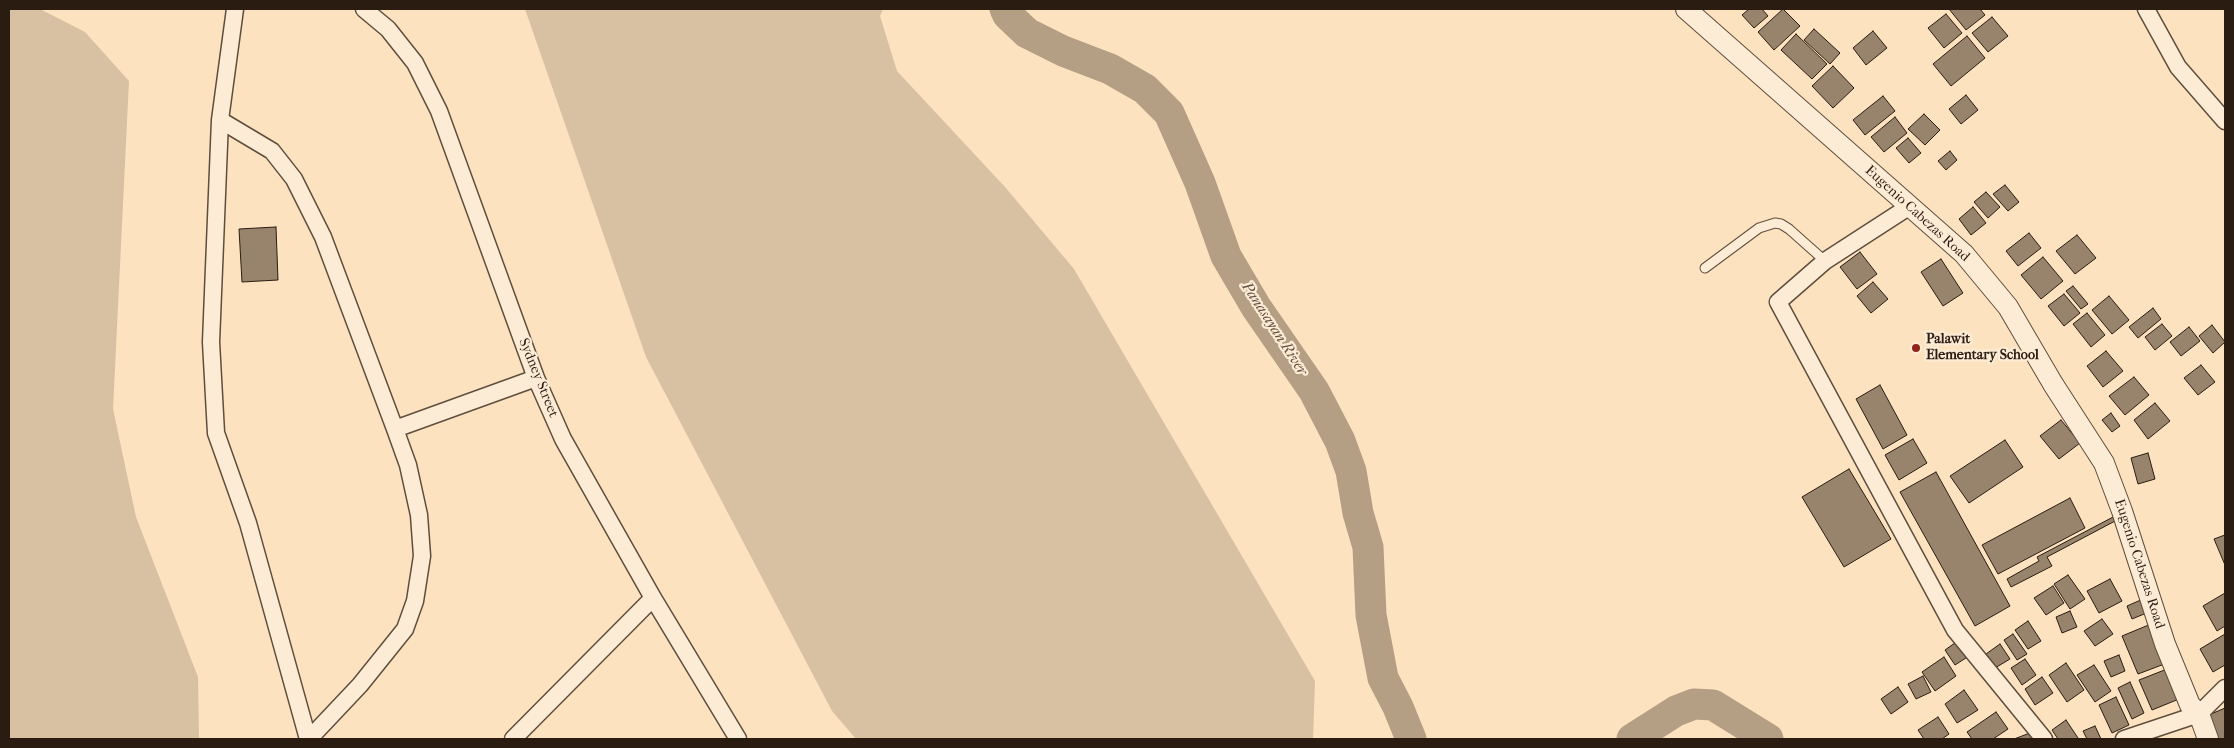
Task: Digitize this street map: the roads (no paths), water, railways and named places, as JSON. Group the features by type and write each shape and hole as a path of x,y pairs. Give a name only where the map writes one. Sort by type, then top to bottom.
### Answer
{"street":[{"path":"235,9 220,120 211,342 216,433 248,523 309,739"},
{"name":"Sydney Street","path":"364,9 388,29 415,63 439,111 536,378 563,439 653,598 738,739"},
{"name":"Eugenio Cabezas Road","path":"1686,9 1964,254 2008,307 2053,384 2104,463 2122,511 2165,644 2190,705 2199,714 2208,739"},
{"path":"2146,9 2178,67 2225,121"},
{"path":"220,120 272,151 294,179 322,237 395,429 408,465 419,515 422,556 415,601 404,629 360,685 309,739"},
{"path":"1910,206 1825,261 1778,302 1956,630 2044,739"},
{"path":"395,429 536,378"},
{"path":"513,739 653,598"},
{"path":"2124,739 2199,714 2225,688"}],"lane":[{"path":"1705,268 1758,228 1775,223 1781,224 1825,261"}],"waterway":[{"name":"Panasayan River","path":"1005,9 1008,15 1027,33 1063,51 1110,69 1145,89 1169,113 1200,183 1226,256 1256,307 1314,391 1340,441 1351,471 1358,513 1368,547 1371,615 1383,678 1398,707 1411,739"},
{"name":"Panasayan River","path":"1632,739 1676,711 1694,704 1713,705 1768,739"}],"place":[{"name":"Palawit Elementary School","path":"1916,348"}]}
